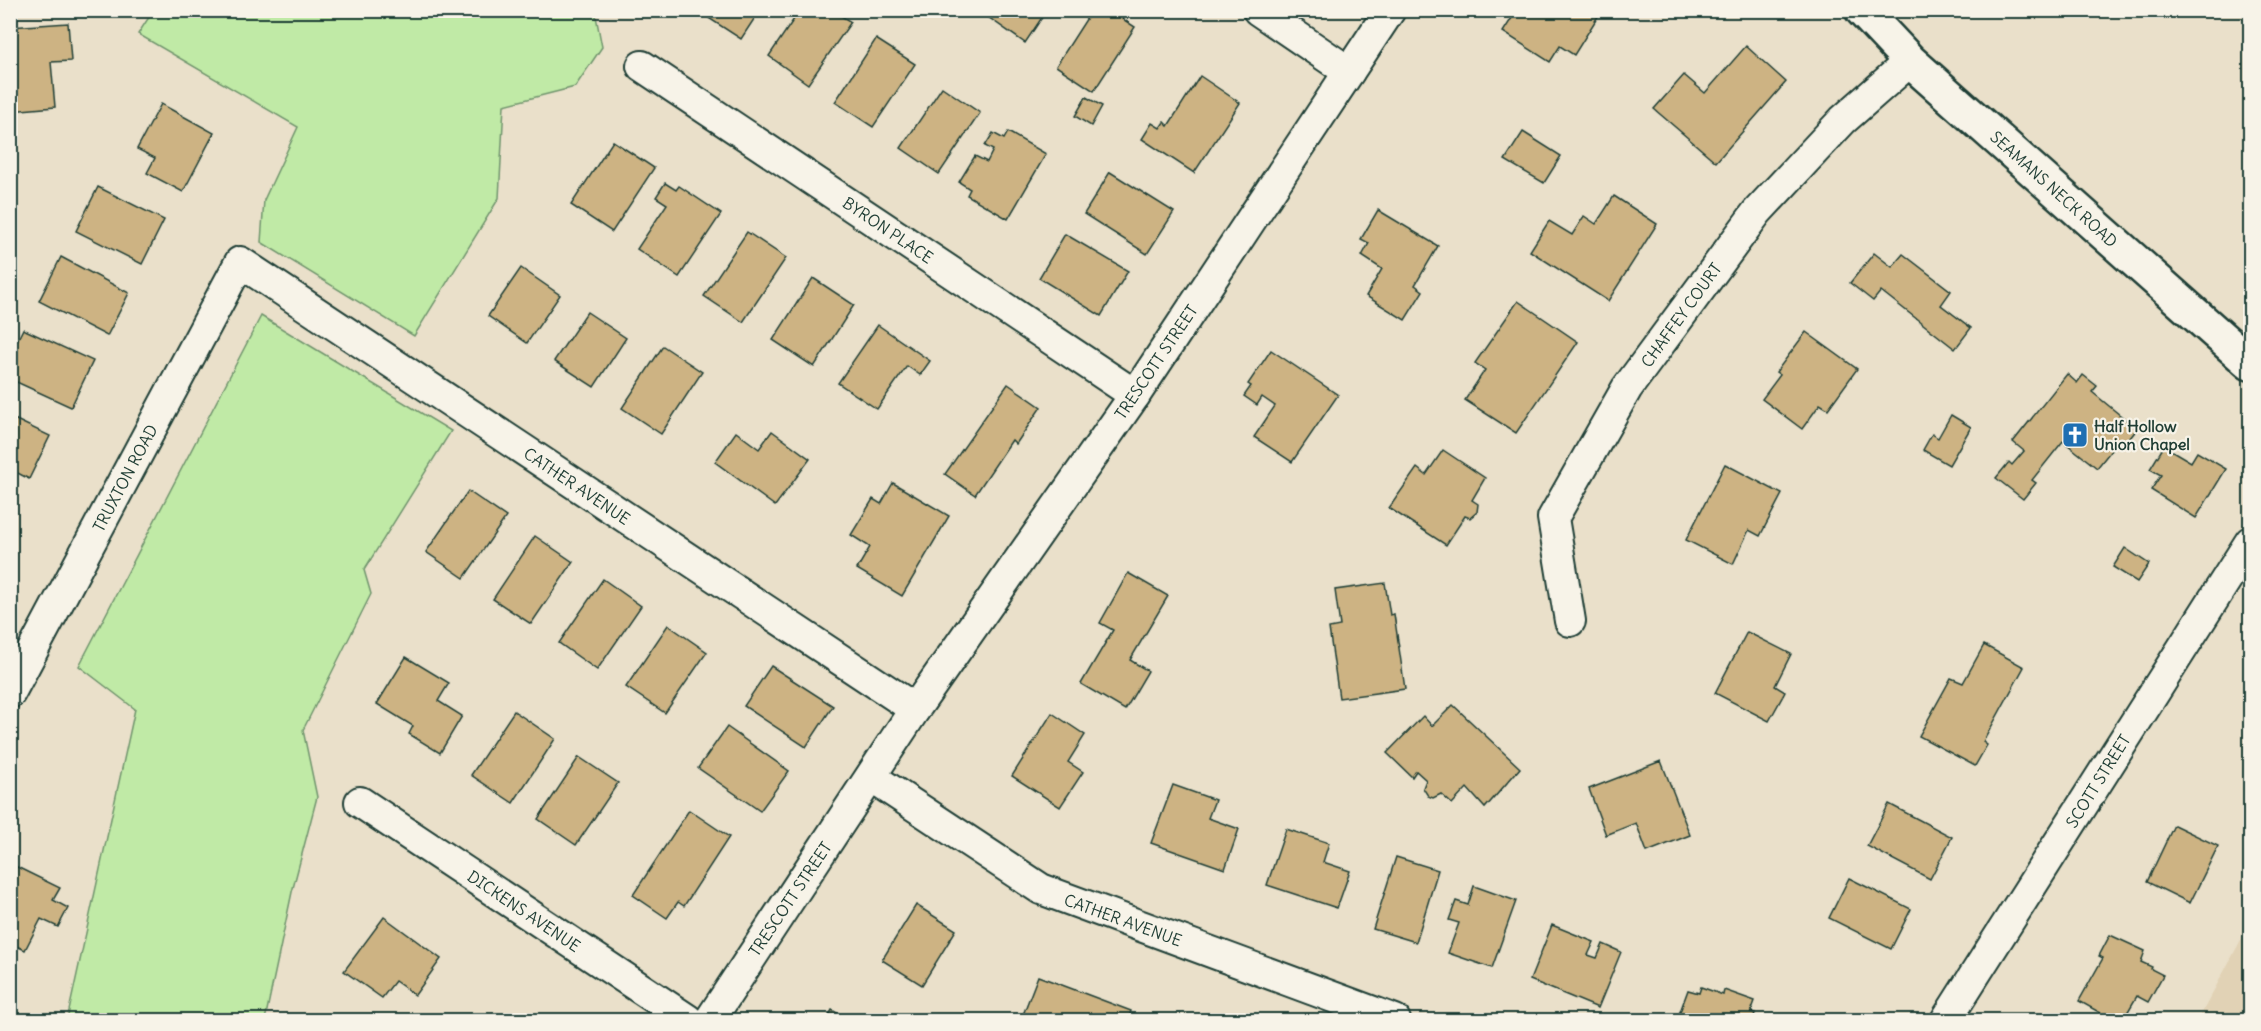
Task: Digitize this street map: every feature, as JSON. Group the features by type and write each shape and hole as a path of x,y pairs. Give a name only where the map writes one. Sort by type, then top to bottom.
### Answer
{"main road":[{"name":"SEAMANS NECK ROAD","path":"1870,13 1910,61 2250,363"}],"street":[{"path":"1258,10 1349,72"},
{"name":"TRESCOTT STREET","path":"710,1020 915,709 1135,395 1390,10"},
{"name":"CHAFFEY COURT","path":"1570,621 1553,518 1627,388 1757,212 1843,120 1910,61"},
{"name":"BYRON PLACE","path":"642,66 1135,395"},
{"name":"TRUXTON ROAD","path":"10,693 240,262"},
{"name":"CATHER AVENUE","path":"240,262 915,709"},
{"name":"SCOTT STREET","path":"1946,1020 2250,542"},
{"name":"CATHER AVENUE","path":"871,777 1041,889 1395,1020"},
{"name":"DICKENS AVENUE","path":"360,802 688,1020"}],"shaded area":[{"path":"2250,923 2250,1020 2198,1020"}],"green space":[{"path":"153,11 595,11 602,47 575,87 504,105 499,198 414,336 261,242 264,200 298,127 138,34"},
{"path":"261,316 451,431 364,570 371,594 303,730 317,797 292,892 265,1020 67,1020 135,709 79,666"}],"building":[{"path":"703,10 760,10 741,39 701,13"},
{"path":"800,10 840,10 838,14 851,22 808,84 769,56"},
{"path":"992,10 1047,10 1025,43 988,17"},
{"path":"1092,10 1109,10 1135,27 1094,91 1056,66"},
{"path":"1517,10 1602,10 1574,55 1560,46 1550,62 1503,32"},
{"path":"68,23 71,61 51,62 55,107 10,111 10,27"},
{"path":"876,39 915,64 873,127 835,102"},
{"path":"1746,46 1786,82 1716,162 1654,109 1684,75 1705,93"},
{"path":"1200,76 1240,103 1194,173 1142,139 1152,123 1160,128 1164,122 1168,126"},
{"path":"942,87 980,113 939,174 901,148"},
{"path":"1086,97 1102,106 1091,126 1075,116"},
{"path":"161,104 214,133 183,192 147,173 155,158 137,149"},
{"path":"1008,132 1046,154 1008,219 967,195 970,189 959,182 975,156 987,162 993,150 985,146 993,133 1004,139"},
{"path":"1523,132 1561,156 1544,183 1505,160"},
{"path":"613,141 654,168 612,232 571,205"},
{"path":"1110,172 1174,212 1147,254 1084,214"},
{"path":"665,183 676,190 679,186 721,214 679,277 637,249 667,204 656,197"},
{"path":"98,187 164,220 142,264 76,231"},
{"path":"1614,196 1657,224 1608,301 1530,251 1549,221 1572,235 1584,216 1596,224"},
{"path":"1378,210 1438,246 1415,285 1423,291 1405,320 1366,296 1382,269 1362,256 1369,243 1361,239"},
{"path":"747,232 786,258 743,322 704,296"},
{"path":"1065,234 1128,271 1101,316 1039,278"},
{"path":"1874,253 1892,267 1903,254 1951,291 1941,305 1971,328 1955,349 1881,291 1873,301 1850,283"},
{"path":"61,257 129,293 107,336 39,301"},
{"path":"521,268 560,295 527,343 488,316"},
{"path":"813,278 854,305 814,367 773,340"},
{"path":"1518,301 1578,342 1516,433 1465,400 1485,370 1475,363"},
{"path":"587,312 626,338 594,387 554,361"},
{"path":"878,325 930,361 920,375 907,366 877,409 838,383"},
{"path":"23,329 93,361 71,407 10,379 10,355"},
{"path":"1806,332 1857,369 1828,409 1820,404 1802,429 1762,399 1780,375 1776,372"},
{"path":"663,346 702,372 661,434 622,408"},
{"path":"1271,350 1338,395 1292,462 1254,437 1275,406 1262,397 1257,405 1244,396 1251,386 1248,384"},
{"name":"Half Hollow Union Chapel","path":"2067,374 2077,383 2083,375 2097,386 2092,392 2137,429 2123,447 2117,443 2097,468 2063,441 2032,480 2036,483 2023,499 1996,478 2009,462 2012,465 2024,451 2013,442"},
{"path":"1008,384 1041,407 1016,444 1012,440 975,495 945,474"},
{"path":"1951,415 1971,427 1949,465 1923,450 1932,434 1938,438"},
{"path":"10,417 50,436 29,479 10,469"},
{"path":"772,431 810,459 775,506 715,462 736,432 759,449"},
{"path":"2164,446 2191,462 2197,452 2226,469 2196,518 2151,490 2161,475 2150,469"},
{"path":"1443,450 1485,478 1472,500 1478,504 1477,512 1470,518 1465,516 1446,545 1389,508 1417,468 1426,475"},
{"path":"1725,464 1782,494 1760,536 1749,530 1733,564 1686,540"},
{"path":"893,483 949,516 902,596 857,569 870,547 851,535 873,499 881,504"},
{"path":"468,491 506,517 464,578 426,552"},
{"path":"535,536 573,562 531,624 493,599"},
{"path":"2125,548 2149,564 2137,582 2113,567"},
{"path":"1128,573 1168,596 1130,660 1148,671 1125,710 1081,684 1113,630 1100,623"},
{"path":"603,579 641,606 597,670 559,643"},
{"path":"1385,583 1390,615 1394,614 1405,689 1339,698 1329,628 1340,626 1335,590"},
{"path":"668,625 707,652 665,713 626,687"},
{"path":"1747,632 1791,654 1775,686 1785,692 1769,721 1715,693"},
{"path":"1984,645 2024,667 1983,742 1987,745 1975,766 1919,736 1951,678 1963,683"},
{"path":"406,657 449,683 438,701 462,716 440,753 409,734 413,726 377,704"},
{"path":"771,666 833,706 806,747 744,706"},
{"path":"1453,705 1520,768 1485,808 1467,788 1452,804 1441,794 1433,798 1428,796 1423,788 1426,780 1416,771 1412,777 1387,753 1423,716 1432,726"},
{"path":"514,711 555,739 513,803 471,775"},
{"path":"1052,713 1085,735 1068,762 1083,772 1060,807 1012,776"},
{"path":"727,727 789,771 760,811 698,768"},
{"path":"579,757 618,783 576,845 538,819"},
{"path":"1661,761 1690,835 1647,852 1636,823 1606,835 1589,789"},
{"path":"1173,785 1215,800 1208,818 1239,829 1225,869 1151,843"},
{"path":"1889,804 1952,837 1930,879 1867,846"},
{"path":"689,810 729,837 684,906 678,902 667,918 633,895"},
{"path":"2174,825 2218,846 2190,903 2147,882"},
{"path":"1286,829 1329,843 1323,862 1350,871 1337,908 1267,885"},
{"path":"1396,857 1438,870 1416,942 1373,929"},
{"path":"15,866 60,888 53,900 68,908 58,927 41,919 25,950 10,943 10,876"},
{"path":"1849,878 1911,909 1891,949 1829,918"},
{"path":"1474,886 1516,901 1492,968 1448,953 1459,923 1449,920 1456,901 1468,905"},
{"path":"916,905 956,930 922,985 882,960"},
{"path":"384,917 441,959 415,995 395,981 382,998 344,971"},
{"path":"1552,925 1594,942 1588,955 1597,958 1603,944 1621,952 1598,1008 1530,980"},
{"path":"2110,935 2145,951 2141,962 2163,975 2148,1002 2137,996 2123,1020 2113,1020 2079,1001 2103,958 2099,956"},
{"path":"1038,976 1131,1011 1128,1020 1021,1020"},
{"path":"1701,987 1723,995 1724,990 1755,1001 1751,1012 1755,1013 1753,1020 1677,1020 1688,990 1699,993"},
{"path":"832,1010 848,1020 826,1020"}],"place":[{"name":"Half Hollow Union Chapel","path":"2075,435"}]}
